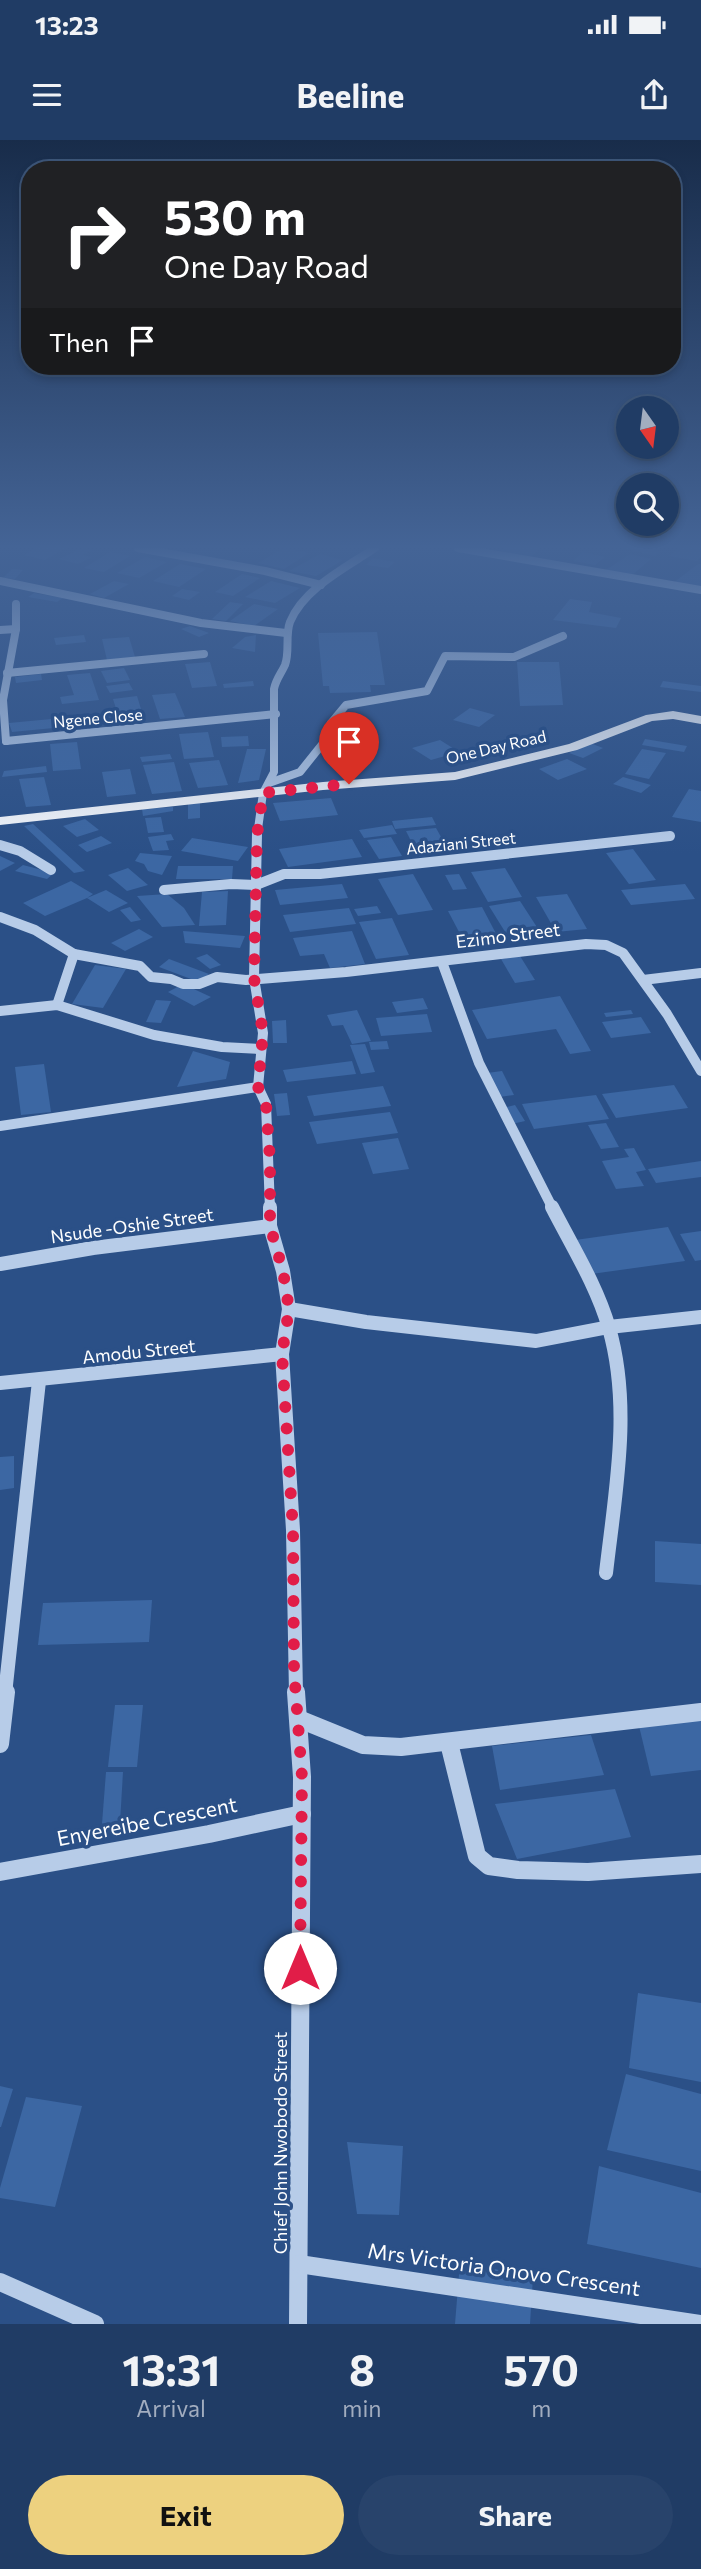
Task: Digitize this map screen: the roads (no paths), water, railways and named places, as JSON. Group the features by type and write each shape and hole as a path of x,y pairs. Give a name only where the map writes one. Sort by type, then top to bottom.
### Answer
{"main road":[{"name":"One Day Road","path":"0,821 266,788 455,776 573,747 650,718 673,715 701,720"}],"street":[{"path":"3,744 3,700 12,650"},
{"path":"276,714 274,689 276,678 285,664 285,650"},
{"path":"266,788 300,772 324,742 331,723 346,705 427,691 445,656 514,657 533,650"},
{"path":"7,673 204,654"},
{"name":"Ngene Close","path":"3,744 276,714"},
{"name":"Chief John Nwobodo Street","path":"276,714 274,772 266,788 257,835 254,978 263,1033 258,1087 266,1104 270,1160 270,1226 283,1271 289,1309 282,1354 293,1530 294,1670 299,1718 302,1814 298,2324"},
{"name":"Adaziani Street","path":"256,885 284,874 320,874 670,836"},
{"path":"0,845 20,851 51,870"},
{"path":"163,890 231,884 256,885"},
{"path":"0,917 35,930 74,954 57,1005"},
{"name":"Ezimo Street","path":"74,954 140,966 150,977 171,979 183,984 200,984 216,977 254,978 606,945 623,953 701,1072"},
{"path":"442,962 479,1063 590,1281 609,1326 619,1376 620,1444 606,1573"},
{"path":"643,980 701,973"},
{"path":"0,1011 57,1005 154,1035 261,1049"},
{"path":"0,1126 258,1087"},
{"name":"Nsude -Oshie Street","path":"0,1264 93,1248 270,1226"},
{"path":"289,1309 366,1322 536,1341 609,1326 701,1317"},
{"name":"Amodu Street","path":"0,1383 282,1354"},
{"path":"0,1744 39,1381"},
{"path":"299,1718 335,1736 363,1745 401,1747 701,1712"},
{"path":"449,1743 477,1856 489,1866 588,1872 701,1864"},
{"name":"Enyereibe Crescent","path":"0,1872 209,1835 302,1814"},
{"name":"Mrs Victoria Onovo Crescent","path":"299,2264 701,2324"},
{"path":"0,2282 95,2324"}]}
